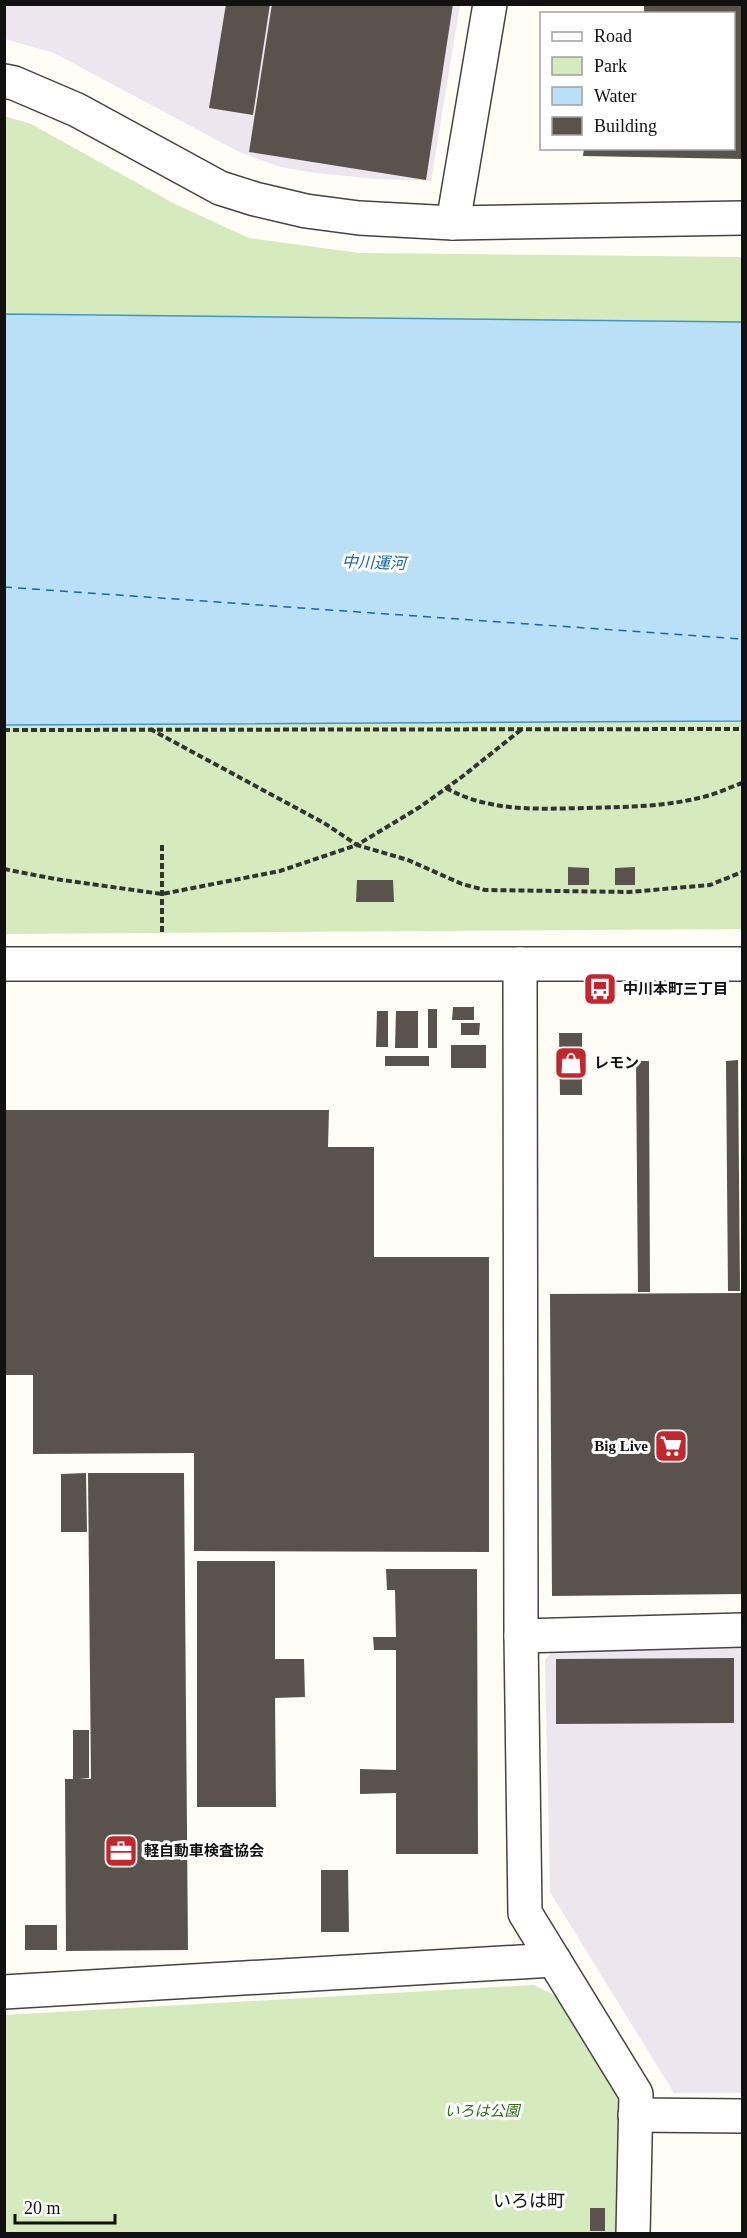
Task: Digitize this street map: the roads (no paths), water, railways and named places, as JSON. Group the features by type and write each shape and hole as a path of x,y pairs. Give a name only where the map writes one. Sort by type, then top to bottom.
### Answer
{"street":[{"path":"453,223 489,4"},
{"path":"4,81 14,83 77,110 220,188 306,211 359,218 453,223 742,218"},
{"path":"4,964 742,964"},
{"path":"520,964 521,1636 525,1913 636,2094 633,2234"},
{"path":"521,1636 742,1630"},
{"path":"4,1992 554,1960"},
{"path":"635,2115 742,2116"}],"water":[{"name":"中川運河","path":"5,314 742,322 742,721 5,725"}],"place":[{"name":"中川本町三丁目","path":"600,989"},
{"name":"レモン","path":"571,1063"},
{"name":"Big Live","path":"671,1446"},
{"name":"軽自動車検査協会","path":"121,1851"}],"district":[{"name":"いろは町","path":"529,2201"}],"park label":[{"name":"いろは公園","path":"482,2111"}]}
